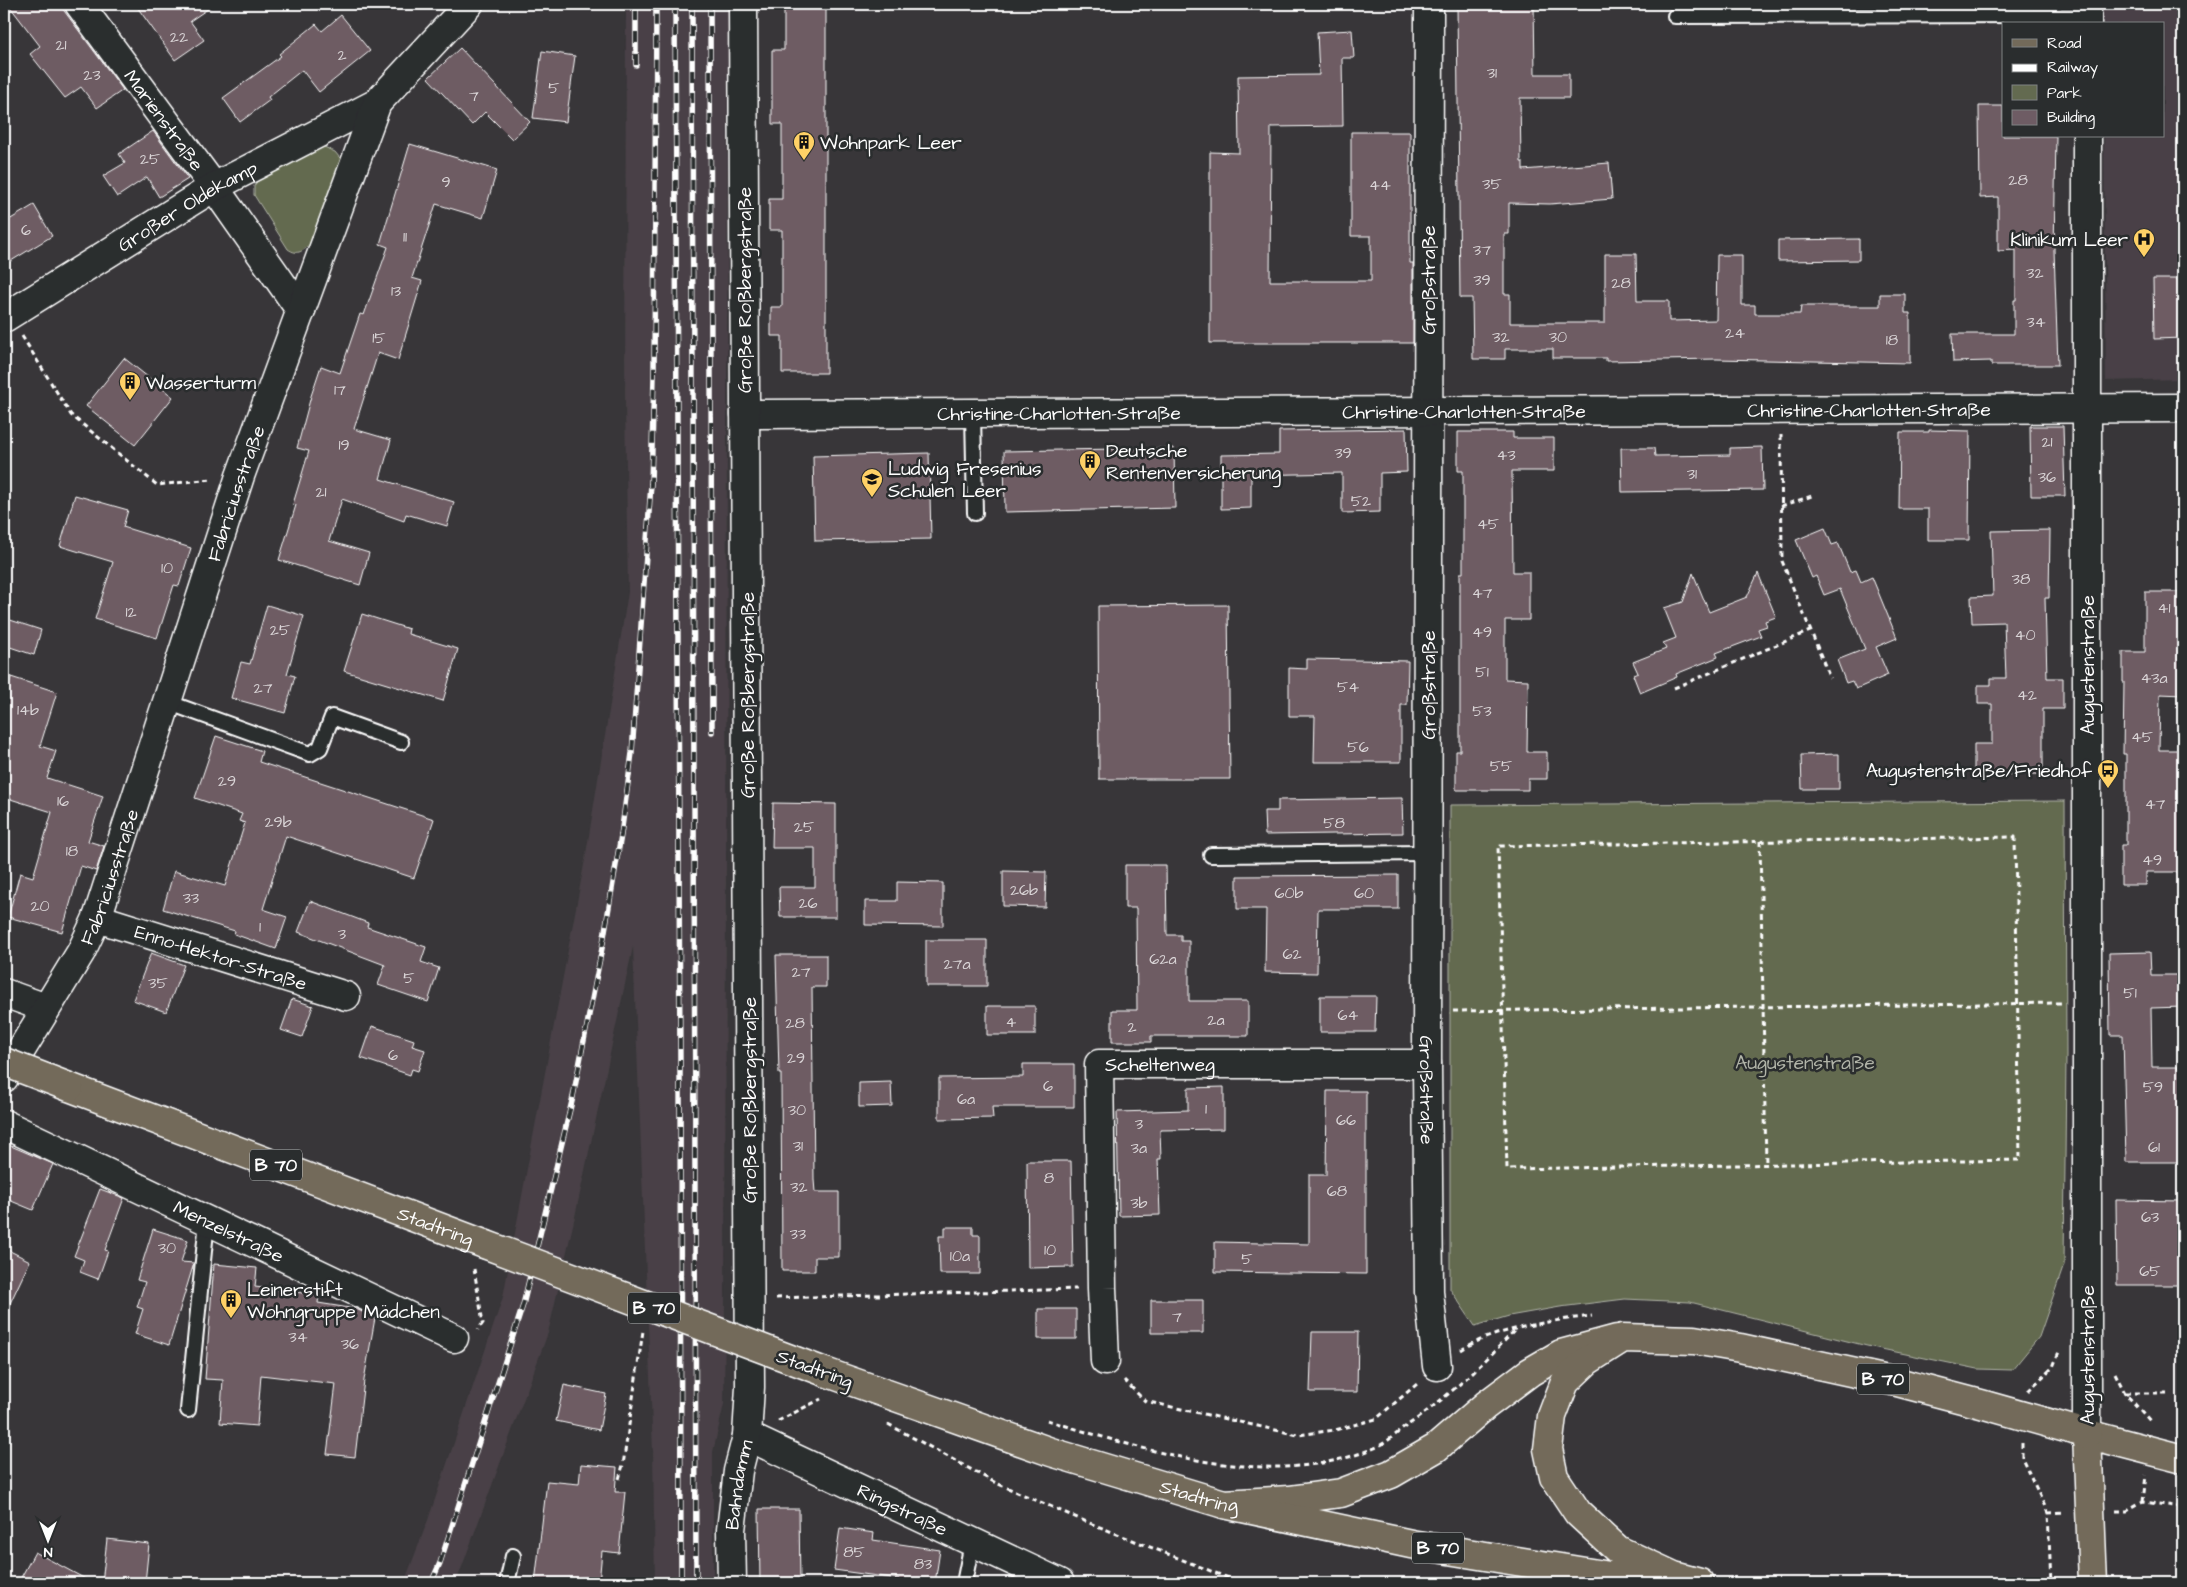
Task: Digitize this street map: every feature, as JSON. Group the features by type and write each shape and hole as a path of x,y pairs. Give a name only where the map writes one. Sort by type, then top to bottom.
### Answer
{"main road":[{"name":"Stadtring","path":"4,1062 484,1244 825,1388 1051,1452 1224,1504 1411,1544 1653,1583"},
{"name":"B 70","path":"1224,1504 1290,1500 1341,1493 1391,1474 1436,1448 1486,1405 1530,1372 1561,1354 1623,1338 1694,1340 1740,1348 1897,1382 2183,1459"},
{"path":"1623,1338 1587,1361 1565,1382 1552,1416 1548,1449 1554,1477 1578,1513 1618,1550 1674,1576 1700,1583"},
{"name":"Augustenstraße","path":"2087,1434 2093,1583"}],"street":[{"name":"Marienstraße","path":"79,4 214,187 301,311"},
{"name":"Fabriciusstraße","path":"4,1078 82,952 97,918 240,476 377,102 469,4"},
{"name":"Große Roßbergstraße","path":"742,4 750,1387"},
{"name":"Großstraße","path":"1429,4 1427,1064 1429,1292 1437,1366"},
{"name":"Großer Oldekamp","path":"6,316 214,187 377,102"},
{"name":"Augustenstraße","path":"2087,138 2087,1434"},
{"name":"Christine-Charlotten-Straße","path":"745,414 2183,408"},
{"name":"Enno-Hektor-Straße","path":"97,918 346,996"},
{"path":"4,993 46,1008"},
{"name":"Scheltenweg","path":"1105,1361 1102,1288 1099,1064 1427,1064"},
{"name":"Menzelstraße","path":"4,1124 454,1338"},
{"name":"Bahndamm","path":"732,1583 732,1530 738,1471 747,1436 750,1387"},
{"name":"Ringstraße","path":"747,1436 1060,1583"}],"lane":[{"path":"1675,16 2087,14"},
{"path":"973,413 975,513"},
{"path":"167,702 310,754 320,748 332,717 401,742"},
{"path":"1211,855 1427,853"},
{"path":"188,1410 207,1221"},
{"path":"964,1583 972,1543"},
{"path":"507,1583 513,1556"}],"path":[{"path":"6,316 71,415 158,485 240,476"},
{"path":"1780,410 1782,561 1830,678"},
{"path":"1781,506 1812,496"},
{"path":"1674,688 1810,631"},
{"path":"2015,837 2020,1160 1507,1169 1498,846 1760,841 2015,837"},
{"path":"1760,841 1766,1165"},
{"path":"1427,1011 2087,1003"},
{"path":"475,1270 483,1323"},
{"path":"750,1299 1102,1288"},
{"path":"1040,1418 1136,1446 1224,1465 1298,1466 1337,1460 1379,1446 1417,1419 1490,1357 1516,1329"},
{"path":"619,1478 623,1465 643,1332"},
{"path":"1105,1361 1145,1401 1298,1436 1335,1430 1376,1419 1437,1366"},
{"path":"2026,1393 2053,1367"},
{"path":"2120,1384 2125,1393 2151,1422"},
{"path":"2125,1393 2167,1393"},
{"path":"774,1422 820,1400"},
{"path":"884,1422 994,1482 1082,1520 1241,1583"},
{"path":"2022,1458 2048,1513 2051,1583"},
{"path":"2127,1511 2143,1502 2183,1507"}],"shaded area":[{"path":"626,4 728,4 725,1303 724,1404 713,1452 713,1583 655,1583 653,1452 633,947 548,1333 456,1583 404,1583 428,1520 503,1297 586,854 628,592 625,403"},
{"name":"Klinikum Leer","path":"2103,4 2183,4 2183,379 2106,381 2104,138 2164,138 2164,22 2103,22"}],"green space":[{"path":"322,146 335,152 344,163 311,243 303,250 295,252 288,249 254,195 254,186 260,177"},
{"name":"Augustenstraße","path":"2065,801 2066,1056 2064,1265 2039,1337 2012,1370 1978,1369 1867,1346 1690,1302 1625,1299 1560,1307 1509,1316 1475,1326 1450,1289 1450,805"}],"building":[{"path":"8,4 59,4 123,90 97,108 81,87 65,98 30,54 40,46"},
{"path":"135,4 215,4 190,21 204,40 175,60"},
{"name":"Wohnpark Leer","path":"784,4 826,4 826,373 782,373 782,336 771,336 771,307 782,307 782,230 769,230 769,199 782,199 782,124 772,124 772,50 784,50"},
{"path":"1457,4 1534,4 1535,74 1569,74 1569,98 1520,98 1521,162 1523,162 1523,170 1609,163 1612,199 1550,204 1509,203 1509,234 1504,234 1504,294 1510,294 1510,323 1605,323 1605,254 1636,254 1637,301 1669,301 1669,321 1716,320 1717,255 1742,255 1742,305 1755,305 1755,314 1800,314 1801,306 1880,306 1880,294 1905,294 1905,313 1910,313 1910,363 1716,359 1606,361 1606,358 1553,358 1553,349 1505,349 1505,359 1473,359 1472,298 1460,298"},
{"path":"341,15 370,51 319,92 302,70 268,97 270,100 240,122 223,98 281,56 279,54 316,24 322,31"},
{"path":"1352,30 1354,58 1342,58 1343,126 1271,127 1270,281 1371,281 1371,236 1351,236 1351,132 1410,132 1410,263 1413,263 1413,343 1210,343 1210,152 1239,153 1238,76 1319,75 1317,32"},
{"path":"460,48 530,122 512,139 485,112 472,125 428,78"},
{"path":"542,51 575,56 566,122 533,118"},
{"path":"1979,106 2002,106 2002,138 2056,138 2054,250 2058,365 1991,365 1991,361 1953,362 1952,334 2014,334 2016,250 1998,251 1998,197 1980,198"},
{"path":"153,131 188,179 159,197 147,177 117,197 103,176 125,163 119,154"},
{"path":"410,144 497,170 483,218 436,204 412,278 422,281 398,360 378,353 354,429 391,440 380,479 454,502 447,526 406,514 404,521 342,499 329,541 369,553 360,585 279,560 296,505 293,504 309,451 297,448 311,396 321,366 340,373 360,314 364,315 388,247 380,244"},
{"path":"34,205 52,236 11,261 4,249 4,223"},
{"path":"1859,239 1859,260 1778,261 1778,240"},
{"path":"2153,279 2183,279 2183,338 2154,339"},
{"name":"Wasserturm","path":"124,358 173,397 135,445 86,406"},
{"path":"2030,426 2063,426 2065,496 2031,496"},
{"path":"1406,429 1407,472 1380,473 1380,512 1342,513 1342,473 1251,475 1251,508 1221,509 1221,455 1279,454 1279,431"},
{"path":"1929,430 1970,431 1969,540 1928,540 1928,509 1899,509 1900,432 1929,432"},
{"path":"1458,432 1513,432 1513,438 1554,438 1554,471 1512,471 1513,572 1529,572 1529,620 1505,620 1505,679 1528,680 1527,752 1547,752 1547,779 1528,779 1528,790 1456,790 1456,751 1460,751 1460,573 1463,573 1463,471 1458,471"},
{"path":"1762,447 1763,490 1622,492 1621,448 1654,448 1655,456 1730,455 1730,448"},
{"name":"Deutsche Rentenversicherung","path":"1174,448 1175,508 1005,512 1004,451"},
{"name":"Ludwig Fresenius Schulen Leer","path":"929,453 931,539 815,541 813,456"},
{"path":"75,495 128,510 123,527 191,548 179,586 174,585 157,638 95,619 113,562 60,546"},
{"path":"1825,528 1832,545 1838,543 1850,572 1856,570 1861,582 1872,577 1897,638 1876,647 1888,675 1856,689 1852,681 1846,683 1837,660 1865,649 1840,589 1824,595 1816,576 1812,578 1796,540"},
{"path":"2050,530 2049,598 2045,598 2047,678 2063,678 2063,709 2043,709 2043,774 1974,775 1974,744 1992,744 1992,704 1978,704 1978,685 1991,685 1991,678 2006,678 2004,622 1972,623 1971,597 1993,596 1991,531"},
{"path":"1693,573 1709,612 1747,597 1758,573 1776,617 1765,621 1767,626 1758,629 1761,636 1716,653 1718,657 1676,674 1677,677 1640,693 1633,675 1638,673 1633,662 1666,649 1663,643 1676,638 1664,608 1683,602"},
{"path":"2145,592 2183,592 2183,695 2160,694 2159,750 2183,750 2183,872 2146,872 2146,885 2121,885 2121,845 2126,845 2126,754 2123,754 2123,652 2145,652"},
{"path":"267,605 304,616 287,674 295,676 285,713 231,698 241,662 250,664"},
{"path":"1228,605 1230,779 1099,779 1098,606"},
{"path":"362,614 409,629 408,634 458,649 443,701 344,671"},
{"path":"4,618 41,630 34,655 4,645"},
{"path":"1307,659 1408,661 1407,705 1401,705 1401,762 1314,762 1315,716 1289,716 1289,668 1307,669"},
{"path":"11,677 57,692 40,746 56,751 47,778 103,796 88,841 104,846 96,871 81,866 62,932 8,917 20,873 33,877 52,812 4,797 4,701"},
{"path":"216,736 262,751 259,762 434,819 414,878 286,836 263,909 287,917 276,949 234,934 235,931 163,909 174,871 225,886 245,823 239,821 242,814 195,798"},
{"path":"1839,754 1839,789 1802,789 1801,755"},
{"path":"1402,798 1403,833 1265,835 1264,811 1278,811 1278,800"},
{"path":"773,803 836,804 836,917 780,917 779,887 815,887 815,848 772,848"},
{"path":"1125,865 1166,865 1167,935 1181,935 1181,941 1189,941 1189,1001 1248,1001 1248,1036 1151,1036 1151,1042 1112,1042 1112,1010 1137,1010 1136,908 1125,908"},
{"path":"1003,871 1046,872 1045,907 1003,906"},
{"path":"1398,875 1398,909 1318,909 1317,973 1265,972 1266,909 1237,909 1237,876"},
{"path":"897,882 943,883 943,926 865,925 865,901 897,901"},
{"path":"310,901 368,923 367,927 426,947 421,962 439,968 428,1002 378,985 385,965 298,932"},
{"path":"926,940 987,940 987,986 926,986"},
{"path":"2150,952 2151,975 2183,975 2183,1007 2151,1008 2152,1067 2183,1067 2183,1162 2126,1162 2123,1035 2110,1035 2109,953"},
{"path":"151,953 184,965 166,1012 133,1000"},
{"path":"776,955 826,955 826,987 812,987 814,1180 815,1192 839,1192 839,1257 815,1257 815,1271 782,1271 781,1074 779,1074"},
{"path":"1320,996 1376,996 1375,1032 1320,1032"},
{"path":"292,999 313,1006 302,1037 281,1030"},
{"path":"987,1006 1035,1006 1035,1035 987,1035"},
{"path":"372,1026 414,1040 412,1046 425,1050 418,1071 412,1069 410,1075 361,1058"},
{"path":"1023,1064 1074,1064 1074,1107 992,1107 993,1118 939,1119 939,1078 1023,1077"},
{"path":"891,1082 892,1106 859,1107 859,1083"},
{"path":"1224,1087 1224,1129 1160,1130 1161,1159 1158,1159 1160,1215 1119,1216 1117,1112 1188,1110 1188,1088"},
{"path":"1327,1091 1366,1091 1366,1274 1215,1272 1215,1242 1309,1244 1309,1175 1326,1175"},
{"path":"4,1143 53,1164 33,1210 4,1198"},
{"path":"1027,1161 1071,1161 1073,1267 1028,1268"},
{"path":"100,1189 124,1198 105,1250 108,1251 98,1279 80,1272 84,1260 74,1256"},
{"path":"2116,1200 2183,1201 2183,1285 2117,1285"},
{"path":"945,1227 973,1227 973,1235 980,1235 980,1274 940,1274 939,1236 945,1236"},
{"path":"153,1229 188,1240 181,1262 194,1263 169,1345 135,1334 143,1309 137,1307 145,1282 137,1280"},
{"path":"4,1248 30,1261 4,1316"},
{"path":"214,1264 257,1268 255,1287 319,1295 318,1303 356,1309 375,1318 364,1380 355,1457 327,1454 336,1384 261,1375 257,1426 220,1423 223,1380 205,1379"},
{"path":"1151,1300 1203,1300 1203,1333 1151,1333"},
{"path":"1038,1309 1076,1309 1076,1339 1038,1339"},
{"path":"1312,1332 1358,1332 1357,1392 1310,1392"},
{"path":"564,1385 606,1394 599,1430 556,1421"},
{"path":"581,1464 617,1467 615,1492 625,1492 619,1553 602,1551 599,1583 535,1583 547,1481 579,1484"},
{"path":"759,1509 799,1509 800,1583 760,1583"},
{"path":"840,1528 874,1533 873,1540 940,1550 935,1583 898,1583 899,1579 834,1570"},
{"path":"107,1539 149,1544 145,1583 102,1583"},
{"path":"35,1552 93,1583 18,1583"}],"railway":[{"path":"636,4 636,65"},
{"path":"431,1583 440,1563 523,1305 573,1097 603,943 621,835 632,753 651,484 654,377 656,4"},
{"path":"675,4 681,1583"},
{"path":"692,4 696,1583"},
{"path":"710,4 712,732"}],"place":[{"name":"Wohnpark Leer","path":"804,161"},
{"name":"Klinikum Leer","path":"2144,258"},
{"name":"Wasserturm","path":"130,401"},
{"name":"Deutsche Rentenversicherung","path":"1090,480"},
{"name":"Ludwig Fresenius Schulen Leer","path":"872,498"},
{"name":"Augustenstraße/Friedhof","path":"2108,789"},
{"name":"Leinerstift Wohngruppe Mädchen","path":"231,1319"}]}
